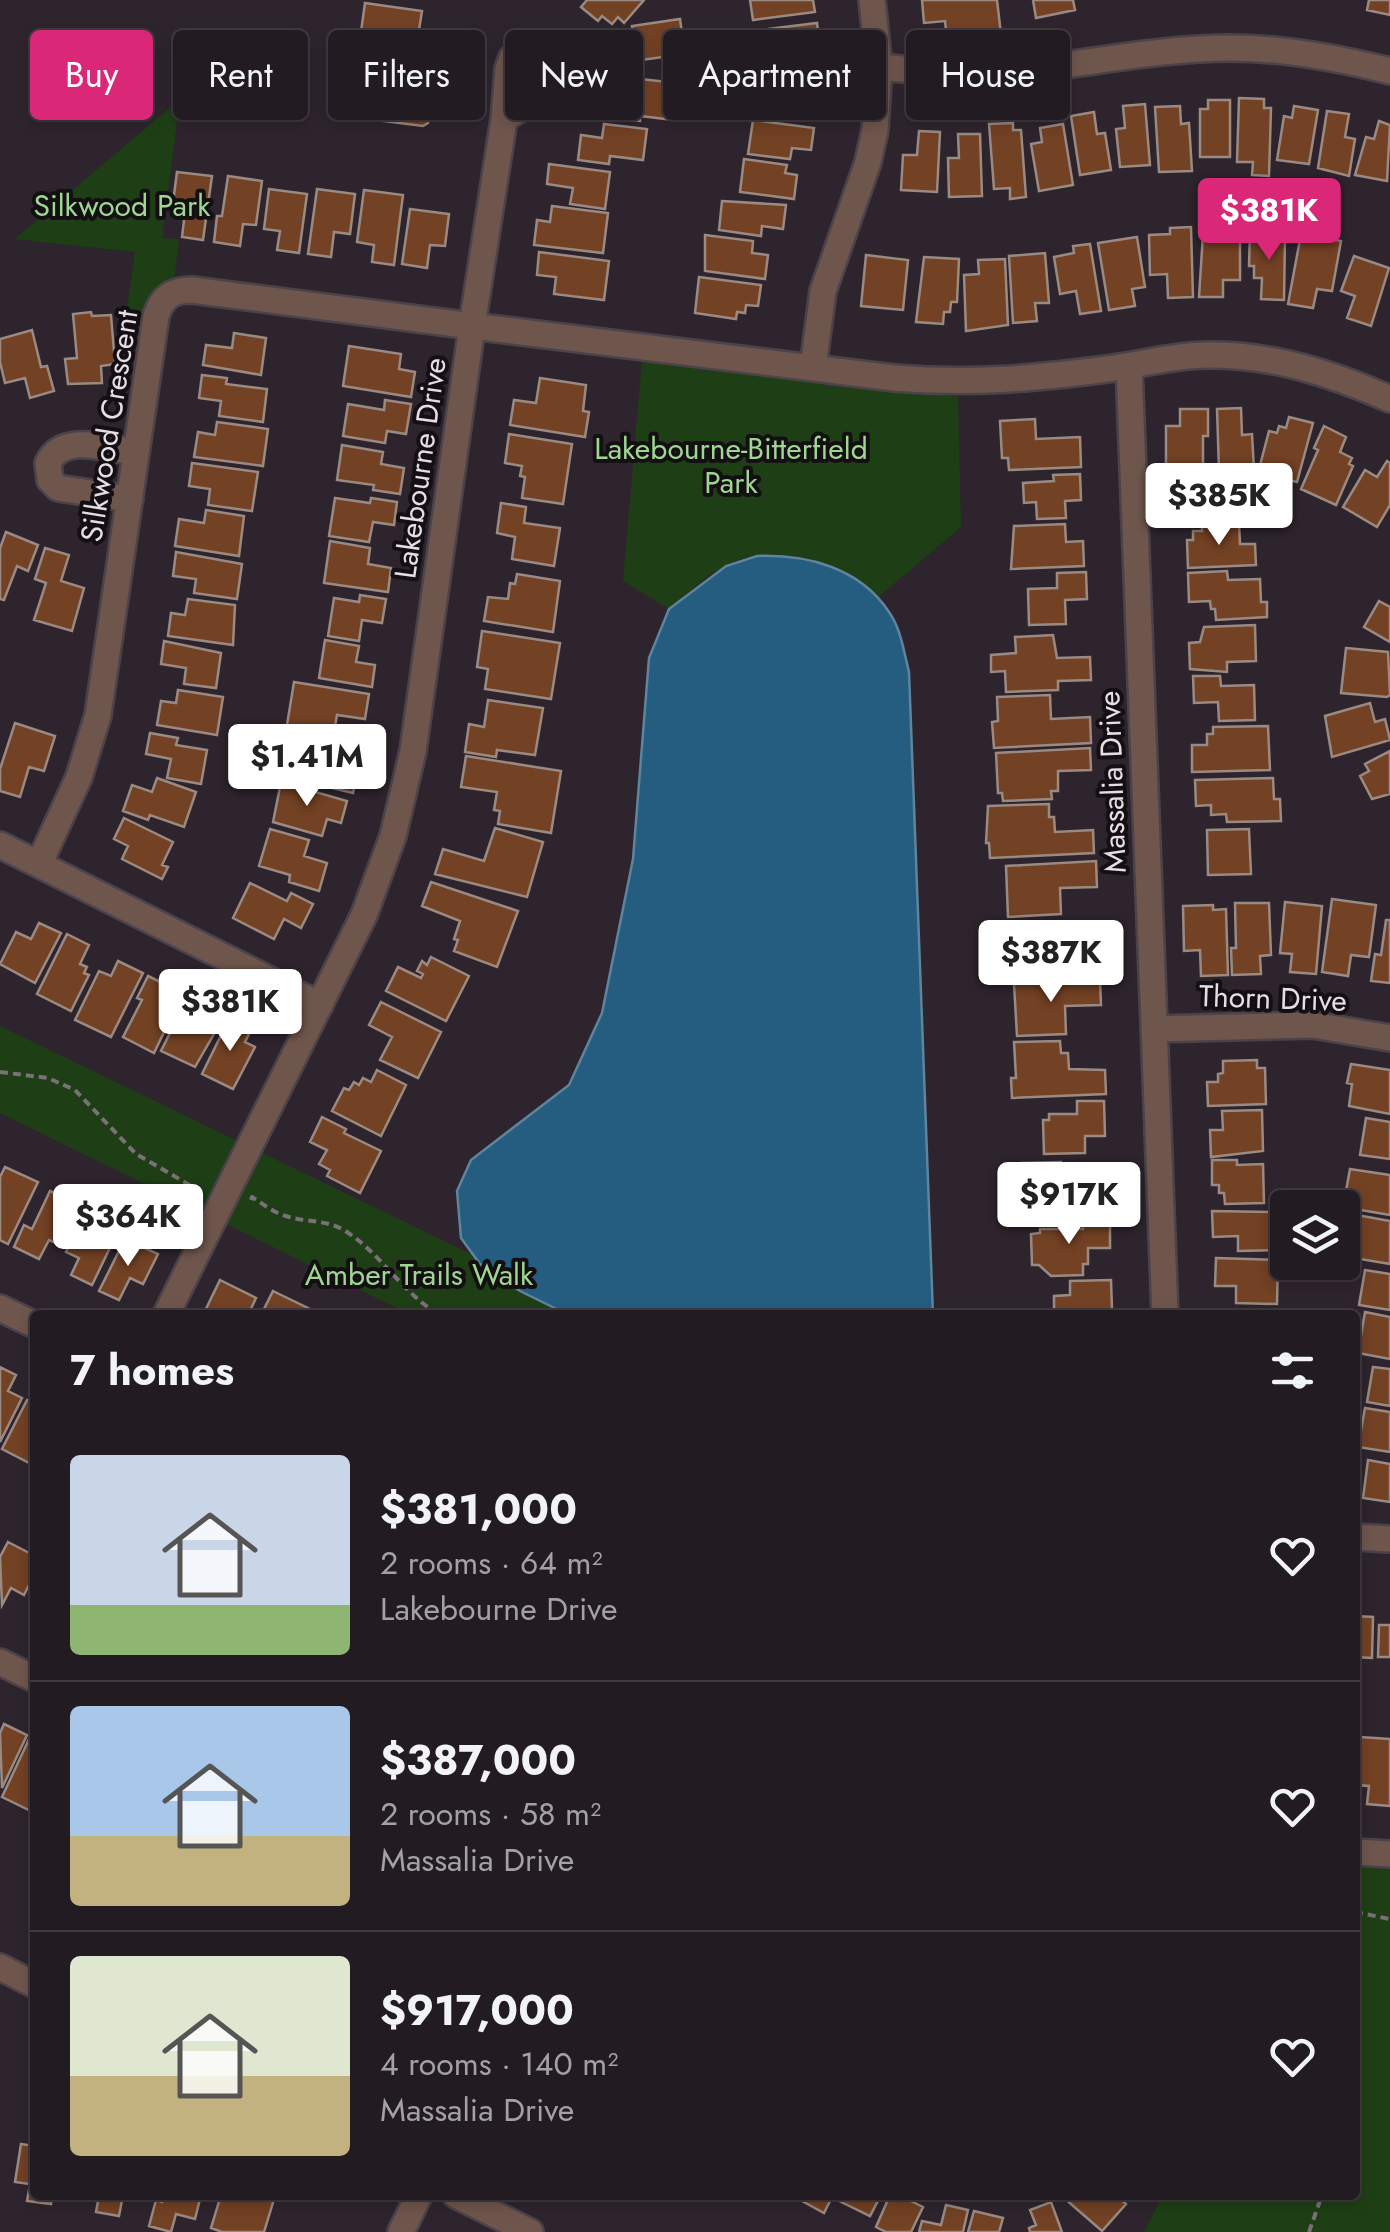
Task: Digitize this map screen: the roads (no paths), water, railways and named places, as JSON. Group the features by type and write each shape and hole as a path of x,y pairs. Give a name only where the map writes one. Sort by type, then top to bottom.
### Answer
{"street":[{"path":"872,0 876,30"},
{"path":"886,67 968,73 1152,51 1230,48 1330,58 1390,71"},
{"path":"472,326 504,119"},
{"path":"813,368 823,291 868,162 876,120"},
{"name":"Silkwood Crescent","path":"39,864 79,777 96,727 156,316 162,301 174,292 192,290 472,326"},
{"name":"Lakebourne Drive","path":"168,1310 364,915 393,836 413,751 472,326 958,383 1012,382 1204,355 1256,358 1312,369 1390,400"},
{"name":"Massalia Drive","path":"1129,366 1164,1310"},
{"path":"130,499 58,488 50,480 48,462 57,449 70,444 136,452"},
{"path":"0,844 320,1005"},
{"name":"Thorn Drive","path":"1154,1029 1313,1025 1390,1038"},
{"path":"0,1308 30,1323"},
{"path":"1360,1537 1390,1539"},
{"path":"0,1662 30,1677"},
{"path":"1360,1852 1390,1854"},
{"path":"0,1967 30,1982"},
{"path":"401,2232 416,2200"},
{"path":"466,2200 530,2232"}],"water":[{"path":"757,556 776,556 813,561 848,574 889,612 904,649 909,672 933,1310 559,1310 520,1291 480,1264 461,1238 457,1191 471,1160 569,1085 602,1013 633,859 649,658 669,609 726,566"}],"park label":[{"name":"Silkwood Park","path":"122,205"},
{"name":"Lakebourne-Bitterfield Park","path":"731,465"},
{"name":"Amber Trails Walk","path":"419,1274"}]}
